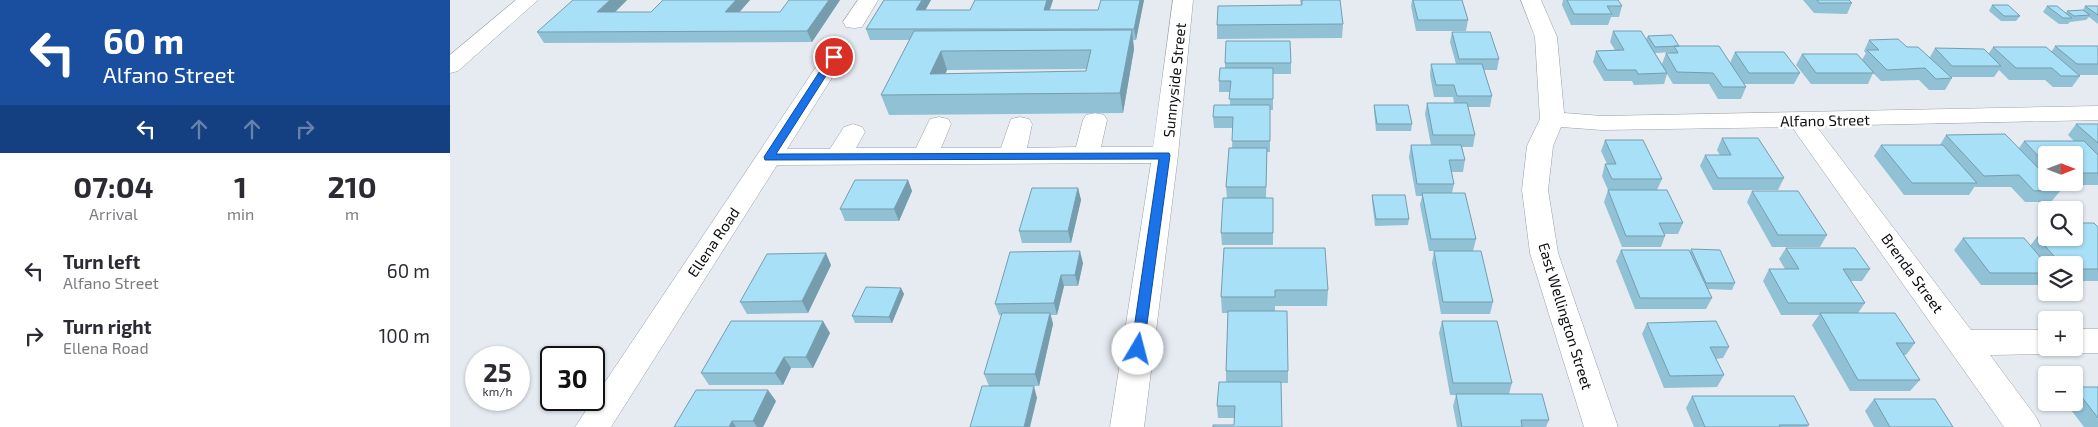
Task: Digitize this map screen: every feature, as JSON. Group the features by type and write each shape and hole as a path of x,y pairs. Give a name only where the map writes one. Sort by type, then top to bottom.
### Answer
{"street":[{"path":"450,66 528,0"},
{"path":"854,22 868,0"},
{"name":"Sunnyside Street","path":"1127,427 1165,155 1182,0"},
{"name":"East Wellington Street","path":"1530,0 1546,37 1552,119 1540,146 1535,190 1544,252 1601,427"},
{"name":"Ellena Road","path":"592,427 834,57"},
{"name":"Alfano Street","path":"1552,119 1602,123 1800,121 2098,113"},
{"path":"1086,156 1095,120"},
{"name":"Brenda Street","path":"1800,121 2024,427"},
{"path":"925,156 939,124"},
{"path":"1012,156 1020,124"},
{"path":"838,157 853,132"},
{"path":"769,157 1165,155"},
{"path":"2083,341 2098,341"},
{"path":"1964,343 2038,342"}],"building":[{"path":"573,0 610,0 597,12 651,12 663,0 736,0 725,12 780,12 789,0 829,0 807,31 537,32"},
{"path":"884,0 922,0 916,10 970,10 975,0 1047,0 1044,10 1098,10 1101,0 1140,0 1134,29 866,29"},
{"path":"1302,0 1340,0 1343,24 1217,25 1218,6 1302,5"},
{"path":"1413,0 1462,0 1468,20 1418,20"},
{"path":"1567,0 1618,0 1622,6 1607,6 1612,14 1574,14"},
{"path":"1817,0 1849,0 1852,3 1819,3"},
{"path":"1992,5 2008,5 2020,16 2004,16"},
{"path":"2047,6 2057,6 2072,18 2063,18"},
{"path":"2085,6 2098,6 2098,15"},
{"path":"2083,10 2090,15 2074,16 2067,11"},
{"path":"1132,30 1120,93 881,95 914,31","holes":["1091,50 1086,71 930,74 941,51"]},
{"path":"1613,31 1641,31 1667,73 1638,74 1636,70 1607,70 1596,51 1624,50"},
{"path":"1452,32 1490,32 1499,59 1459,59"},
{"path":"1672,35 1679,46 1655,47 1648,36"},
{"path":"1898,39 1907,47 1918,47 1952,78 1936,79 1925,68 1887,70 1867,50 1879,50 1869,40"},
{"path":"1226,41 1290,41 1291,63 1225,63"},
{"path":"1674,46 1719,46 1746,87 1723,87 1713,73 1677,72 1666,53 1678,53"},
{"path":"2055,46 2098,46 2098,64 2077,64"},
{"path":"1993,47 2046,47 2080,76 2061,76 2052,68 2016,68"},
{"path":"1935,48 1984,49 2001,66 1952,66"},
{"path":"1735,52 1784,52 1800,73 1749,73"},
{"path":"1802,54 1857,54 1874,73 1816,73"},
{"path":"1431,64 1482,64 1492,96 1457,96 1454,85 1436,85"},
{"path":"1220,68 1273,68 1273,99 1229,99 1231,81 1219,81"},
{"path":"1427,103 1467,103 1475,135 1433,135"},
{"path":"1214,105 1270,105 1270,141 1232,141 1233,117 1213,117"},
{"path":"1374,105 1408,105 1412,124 1377,124"},
{"path":"2076,124 2098,124 2098,143"},
{"path":"2005,134 2038,168 2038,191 2034,191 2019,175 1984,176 1946,135"},
{"path":"1722,138 1758,138 1784,178 1718,178 1705,155 1731,155"},
{"path":"1605,140 1643,140 1662,179 1612,179 1605,164 1616,164"},
{"path":"2024,141 2084,141 2098,155 2098,173 2083,173 2083,146 2038,146 2038,156"},
{"path":"1411,145 1461,145 1465,160 1449,160 1454,184 1417,184"},
{"path":"1881,145 1943,145 1977,183 1912,183"},
{"path":"1229,148 1267,148 1266,187 1226,187"},
{"path":"855,180 908,180 894,209 840,209"},
{"path":"1032,188 1078,188 1068,231 1019,231"},
{"path":"1608,190 1667,190 1683,223 1659,223 1665,236 1626,236"},
{"path":"1752,191 1798,191 1827,235 1778,235"},
{"path":"1422,193 1465,193 1476,239 1431,239"},
{"path":"1372,195 1405,195 1409,219 1376,219"},
{"path":"1223,198 1273,198 1273,233 1221,233"},
{"path":"2083,223 2094,223 2098,227 2098,269 2083,269 2083,256 2054,256 2045,246 2083,246"},
{"path":"1963,238 2024,238 2039,256 2038,273 1990,273"},
{"path":"1224,248 1325,248 1328,290 1275,290 1275,297 1221,297"},
{"path":"1786,248 1855,248 1870,269 1843,269 1865,303 1788,303 1769,269 1799,269"},
{"path":"1691,249 1720,250 1735,283 1706,283"},
{"path":"1621,250 1689,250 1712,298 1640,298"},
{"path":"1080,251 1075,275 1061,275 1054,303 995,304 1010,252"},
{"path":"1434,251 1481,251 1493,302 1443,302"},
{"path":"826,253 802,301 740,302 767,254"},
{"path":"866,287 901,288 889,317 852,316"},
{"path":"1228,311 1287,311 1288,371 1226,371"},
{"path":"1002,313 1050,313 1035,374 984,374"},
{"path":"1820,313 1895,313 1915,343 1896,343 1920,380 1858,380"},
{"path":"731,321 823,321 806,357 784,357 775,373 701,373"},
{"path":"1442,321 1497,321 1512,383 1453,383"},
{"path":"1716,321 1729,347 1710,347 1724,375 1670,376 1647,323"},
{"path":"1219,382 1281,382 1282,427 1213,427 1213,425 1234,425 1235,406 1217,406"},
{"path":"982,386 1034,386 1024,427 970,427"},
{"path":"2083,387 2098,387 2098,418 2083,399"},
{"path":"696,390 768,390 753,421 732,421 729,427 674,427"},
{"path":"1456,394 1542,394 1549,420 1521,420 1522,427 1462,427"},
{"path":"1692,396 1794,396 1809,425 1705,427"},
{"path":"1874,399 1935,399 1953,427 1890,427"}],"route":[{"path":"834,57 769,157 1165,155 1138,349"}]}
